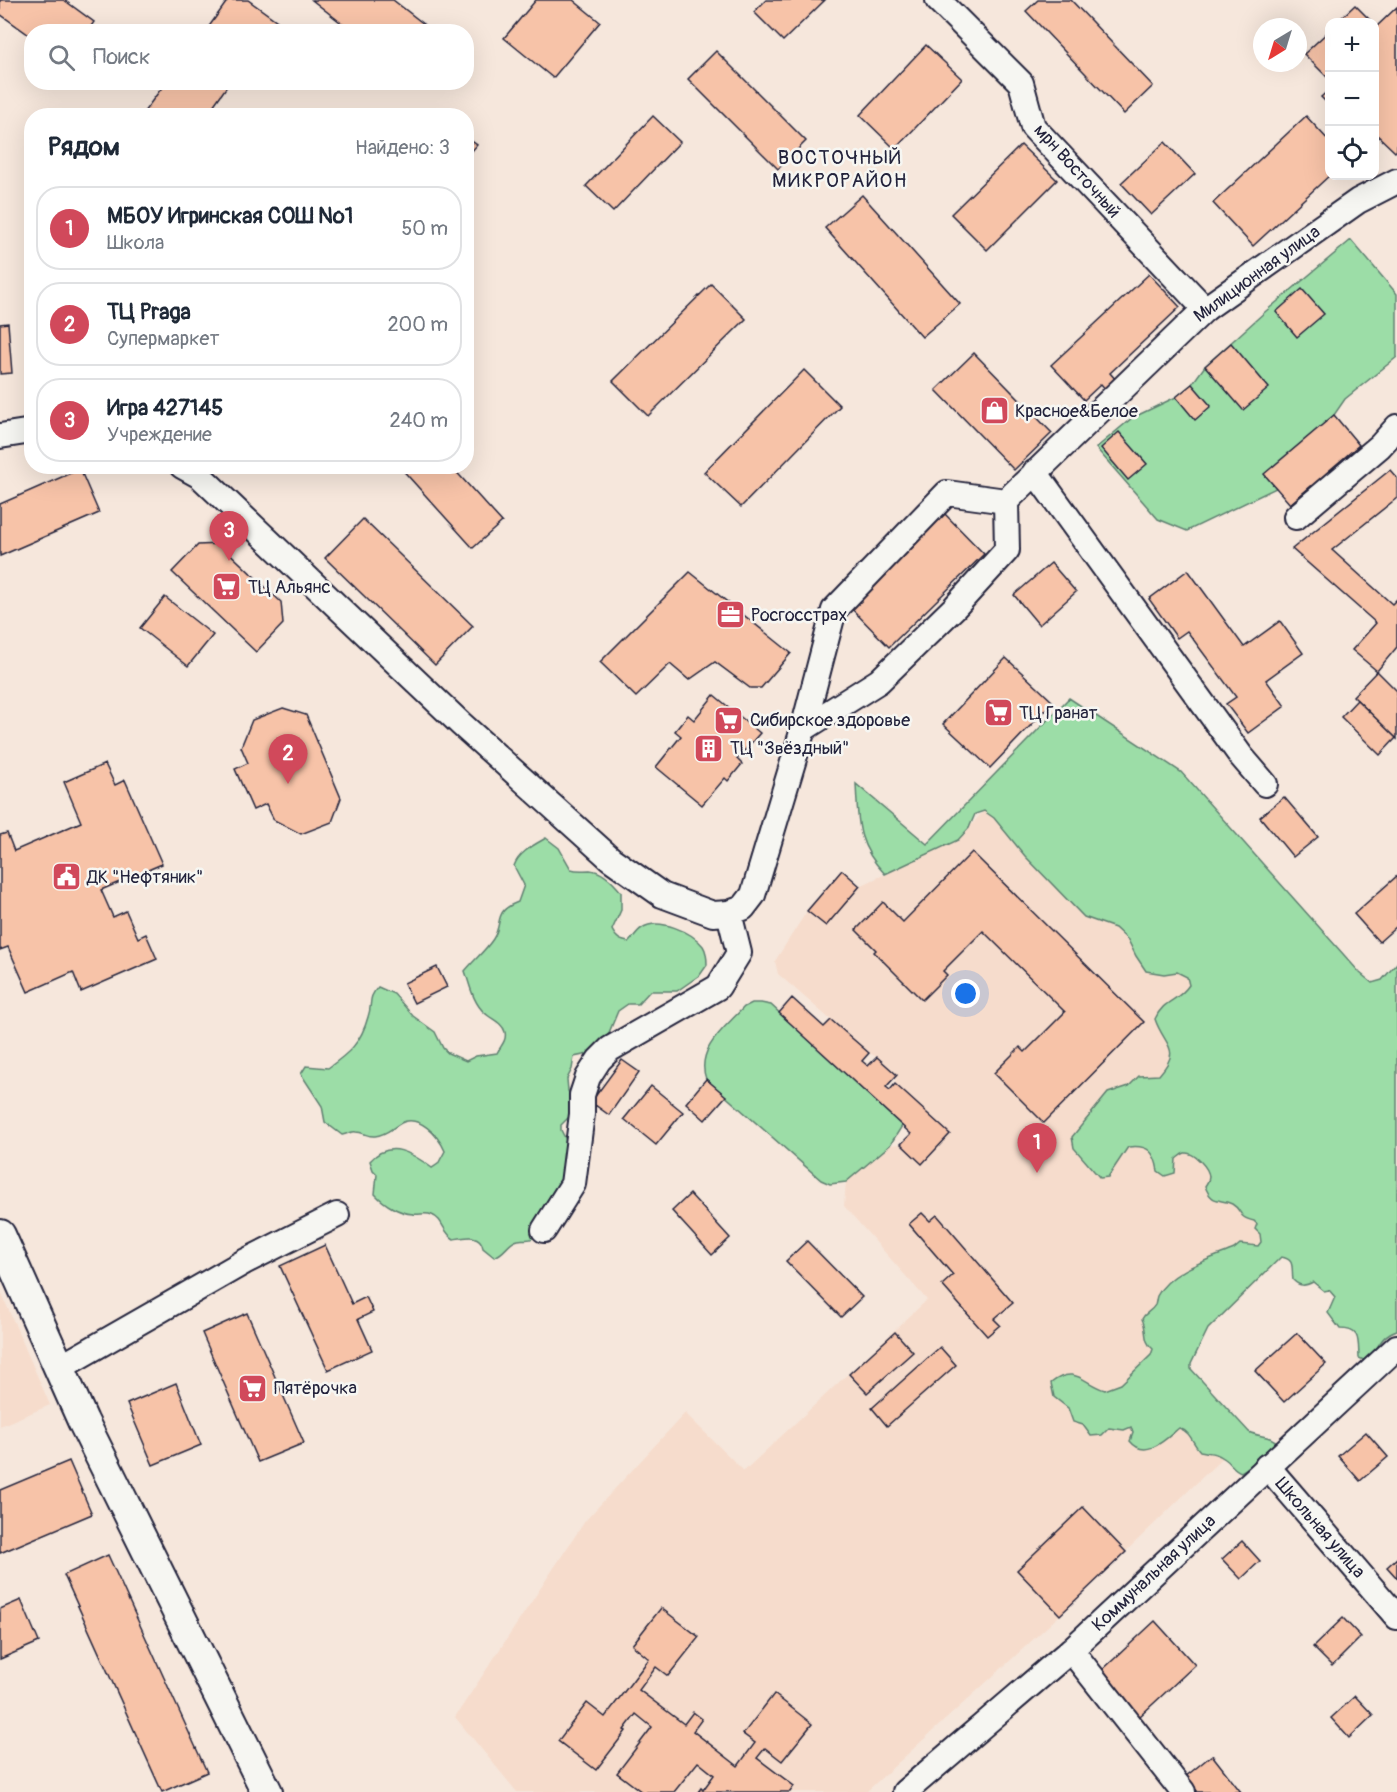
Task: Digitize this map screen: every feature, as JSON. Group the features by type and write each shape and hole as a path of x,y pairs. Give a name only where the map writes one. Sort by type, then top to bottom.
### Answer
{"street":[{"name":"мрн Восточный","path":"938,0 1021,83 1033,127 1206,309"},
{"name":"Милиционная улица","path":"1006,501 1206,309 1359,201 1397,181"},
{"path":"1296,517 1380,446 1397,427"},
{"path":"0,436 24,432"},
{"path":"1035,472 1241,756 1265,784"},
{"path":"196,474 461,724 611,860 662,895 713,914 729,913 743,908 753,895 803,729 834,610 947,493 1006,501 1008,550 954,608 879,681 803,729"},
{"path":"544,1230 573,1184 582,1114 582,1095 588,1077 598,1060 610,1049 718,987 739,953 729,913"},
{"path":"59,1368 244,1262 338,1215"},
{"path":"0,1235 83,1421 267,1792"},
{"name":"Коммунальная улица","path":"905,1792 1071,1650 1397,1347"},
{"name":"Школьная улица","path":"1268,1466 1397,1617"},
{"path":"1071,1650 1183,1792"}],"shaded area":[{"path":"1078,705 1149,798 1292,1246 1173,1365 1243,1438 1060,1615 866,1792 517,1792 455,1717 585,1521 685,1413 744,1471 927,1300 844,1206 846,1182 890,1145 901,1144 923,1164 950,1134 895,1084 896,1074 778,974 775,961 807,911 842,870 860,886 958,840"},
{"path":"0,1290 50,1405 0,1426"}],"green space":[{"path":"1351,240 1397,294 1397,357 1345,399 1334,415 1265,474 1276,488 1187,531 1158,519 1096,448 1132,418 1176,397 1192,384 1205,366"},
{"path":"1069,698 1181,772 1360,973 1372,983 1382,980 1397,963 1397,1330 1382,1340 1366,1361 1359,1358 1355,1333 1340,1329 1328,1313 1335,1297 1329,1290 1324,1291 1313,1282 1298,1284 1293,1280 1291,1262 1281,1257 1208,1329 1191,1364 1191,1369 1249,1432 1272,1439 1278,1444 1263,1463 1255,1461 1241,1472 1219,1455 1200,1451 1189,1435 1179,1428 1156,1446 1143,1449 1136,1447 1130,1441 1133,1433 1131,1427 1124,1430 1109,1428 1102,1435 1091,1436 1083,1425 1073,1422 1068,1408 1054,1397 1051,1383 1067,1375 1073,1375 1105,1390 1121,1384 1151,1355 1153,1349 1147,1342 1142,1319 1155,1305 1157,1296 1163,1287 1180,1273 1234,1249 1240,1244 1258,1246 1261,1242 1260,1234 1255,1229 1257,1224 1254,1221 1242,1216 1232,1204 1210,1196 1205,1186 1209,1180 1208,1173 1204,1165 1193,1155 1185,1153 1181,1155 1176,1159 1175,1173 1165,1176 1158,1171 1155,1159 1149,1151 1141,1147 1128,1147 1108,1177 1100,1178 1074,1148 1072,1137 1108,1093 1129,1086 1139,1076 1159,1075 1166,1066 1171,1053 1155,1019 1167,1004 1185,991 1189,985 1187,977 1177,972 1164,974 1146,971 1128,940 1115,928 1084,917 1025,856 994,818 984,811 975,814 969,828 958,840 885,874 869,853 861,833 856,784 927,844"},
{"path":"546,838 559,848 571,869 599,873 621,892 621,910 612,930 619,939 629,942 640,929 649,925 666,925 683,931 698,941 706,953 707,965 700,975 677,991 650,991 638,1004 628,1004 618,1011 608,1035 593,1053 574,1057 567,1079 571,1096 571,1115 561,1125 561,1130 571,1150 553,1210 548,1221 533,1238 515,1241 494,1257 476,1238 454,1239 436,1217 397,1210 375,1194 377,1174 370,1161 378,1154 393,1150 409,1153 432,1168 438,1164 445,1151 433,1133 421,1124 408,1121 379,1135 370,1136 354,1132 342,1135 325,1122 322,1106 301,1074 306,1066 328,1068 353,1047 362,1034 371,998 378,987 394,994 413,1016 435,1032 448,1053 466,1061 476,1056 497,1053 505,1038 504,1029 481,1009 472,994 465,971 493,939 505,910 518,902 524,885 514,866 516,861 527,849"},
{"path":"752,1003 771,1005 902,1126 890,1145 846,1182 830,1184 821,1180 706,1079 704,1068 708,1048 729,1022 744,1007"}],"building":[{"path":"0,0 64,0 94,22 93,24 24,24 24,31 0,14"},
{"path":"228,0 248,0 277,21 275,24 211,24"},
{"path":"312,0 393,0 424,24 343,24"},
{"path":"536,0 573,0 600,22 553,78 504,38"},
{"path":"766,0 825,0 783,41 754,12"},
{"path":"1038,0 1071,0 1153,86 1124,114 1026,11"},
{"path":"1355,5 1368,18 1341,18"},
{"path":"1397,7 1397,150 1395,152 1379,137 1379,24"},
{"path":"1325,35 1325,75 1307,57 1307,51"},
{"path":"926,45 962,79 895,149 860,115"},
{"path":"716,51 806,141 778,169 688,79"},
{"path":"160,90 224,90 212,108 147,108"},
{"path":"653,116 680,142 613,212 586,186"},
{"path":"1306,116 1325,137 1325,180 1253,246 1213,203"},
{"path":"1165,142 1195,174 1151,215 1121,183"},
{"path":"1021,145 1057,180 987,250 951,214"},
{"path":"862,195 960,304 922,337 825,228"},
{"path":"1149,274 1180,307 1110,373 1117,381 1107,391 1101,384 1084,400 1051,365"},
{"path":"711,284 746,319 648,416 613,381"},
{"path":"1302,289 1324,314 1297,337 1276,312"},
{"path":"8,323 12,373 0,374 0,324"},
{"path":"1231,343 1269,388 1243,410 1205,366"},
{"path":"974,353 1052,433 1014,470 936,390"},
{"path":"804,370 840,406 741,507 704,472"},
{"path":"1192,384 1211,406 1195,420 1176,397"},
{"path":"1334,415 1359,445 1290,504 1264,474"},
{"path":"1119,432 1147,464 1128,480 1101,448"},
{"path":"1390,470 1397,478 1397,498 1332,550 1392,604 1397,599 1397,647 1377,671 1352,650 1376,623 1292,549"},
{"path":"69,474 82,474 99,513 0,556 0,504"},
{"path":"406,474 458,474 502,522 473,548"},
{"path":"944,513 984,554 889,647 849,606"},
{"path":"363,519 473,626 435,665 325,558"},
{"name":"ТЦ Альянс","path":"220,544 281,602 283,624 256,652 172,572 198,545"},
{"path":"1051,563 1076,592 1039,625 1014,595"},
{"path":"1188,570 1244,647 1280,621 1303,653 1266,680 1285,706 1248,733 1226,704 1236,697 1187,631 1177,638 1149,599"},
{"path":"690,572 791,653 761,688 750,688 715,662 689,680 670,664 636,697 600,662"},
{"path":"165,597 213,635 188,666 140,628"},
{"name":"ТЦ Гранат","path":"1006,658 1053,702 990,768 943,724"},
{"path":"1377,671 1397,691 1397,739 1353,696"},
{"name":"ТЦ \"Звёздный\"","path":"714,695 760,733 737,759 742,764 728,781 725,778 702,805 656,767 681,736 675,731 688,715 694,720"},
{"path":"1357,700 1396,738 1380,755 1341,717"},
{"path":"283,708 306,715 341,798 332,822 301,834 274,820 266,804 253,810 235,769 248,763 241,747 252,720"},
{"name":"ДК \"Нефтяник\"","path":"105,764 115,785 125,780 162,864 101,890 113,917 126,911 138,938 146,934 157,959 81,992 73,972 28,992 8,947 0,950 0,835 7,833 14,851 81,822 64,782"},
{"path":"1284,797 1318,837 1293,857 1260,817"},
{"path":"972,852 1144,1022 1044,1123 994,1073 1020,1047 1025,1052 1065,1012 983,931 943,971 947,975 922,1000 874,952 876,950 856,930 883,902 903,922"},
{"path":"842,870 860,886 826,926 807,911"},
{"path":"1397,876 1397,926 1379,942 1354,914"},
{"path":"437,967 447,987 414,1003 404,983"},
{"path":"792,998 824,1027 831,1020 869,1053 862,1061 868,1066 877,1057 897,1075 886,1087 890,1090 895,1084 950,1134 922,1164 901,1144 911,1134 779,1013"},
{"path":"622,1060 639,1072 609,1115 591,1102"},
{"path":"706,1079 726,1096 705,1120 686,1103"},
{"path":"651,1086 683,1112 656,1145 624,1119"},
{"path":"690,1194 730,1238 712,1255 672,1211"},
{"path":"922,1213 930,1221 937,1215 1013,1303 994,1319 1000,1325 987,1336 942,1285 953,1275 909,1224"},
{"path":"807,1241 862,1297 841,1317 786,1261"},
{"path":"325,1245 352,1304 366,1297 373,1312 358,1319 372,1350 328,1370 280,1266"},
{"name":"Пятёрочка","path":"247,1313 304,1443 258,1462 202,1333"},
{"path":"895,1332 913,1352 867,1393 849,1374"},
{"path":"1297,1333 1326,1364 1284,1402 1255,1371"},
{"path":"940,1347 956,1365 887,1426 872,1408"},
{"path":"176,1383 201,1445 153,1465 127,1404"},
{"path":"1366,1432 1388,1457 1360,1481 1338,1456"},
{"path":"69,1461 92,1514 0,1553 0,1490"},
{"path":"1083,1507 1126,1552 1060,1615 1017,1570"},
{"path":"1242,1541 1260,1561 1241,1579 1222,1559"},
{"path":"108,1555 207,1772 162,1792 64,1575"},
{"path":"1397,1558 1397,1578 1387,1567"},
{"path":"21,1600 39,1642 0,1659 0,1609"},
{"path":"661,1608 699,1637 668,1676 656,1667 639,1690 684,1724 693,1712 702,1719 693,1731 738,1766 755,1743 743,1734 774,1694 812,1724 782,1761 765,1748 757,1758 794,1786 790,1792 698,1792 701,1788 703,1790 714,1775 698,1762 674,1792 642,1792 617,1773 652,1727 636,1714 596,1770 558,1741 587,1703 605,1717 649,1659 632,1645"},
{"path":"1343,1618 1361,1637 1332,1666 1313,1647"},
{"path":"1155,1621 1195,1665 1139,1717 1099,1673"},
{"path":"1355,1696 1373,1715 1349,1738 1331,1718"},
{"path":"1212,1755 1241,1792 1198,1792 1185,1777"}],"place":[{"name":"Красное&Белое","path":"994,411"},
{"name":"Игра 427145","path":"229,561"},
{"name":"ТЦ Альянс","path":"227,587"},
{"name":"Росгосстрах","path":"730,615"},
{"name":"ТЦ Гранат","path":"998,713"},
{"name":"Сибирское здоровье","path":"729,720"},
{"name":"ТЦ \"Звёздный\"","path":"709,748"},
{"name":"ТЦ Praga","path":"288,784"},
{"name":"ДК \"Нефтяник\"","path":"66,877"},
{"name":"МБОУ Игринская СОШ №1","path":"1037,1173"},
{"name":"Пятёрочка","path":"253,1388"}],"district":[{"name":"ВОСТОЧНЫЙ МИКРОРАЙОН","path":"840,168"}]}
